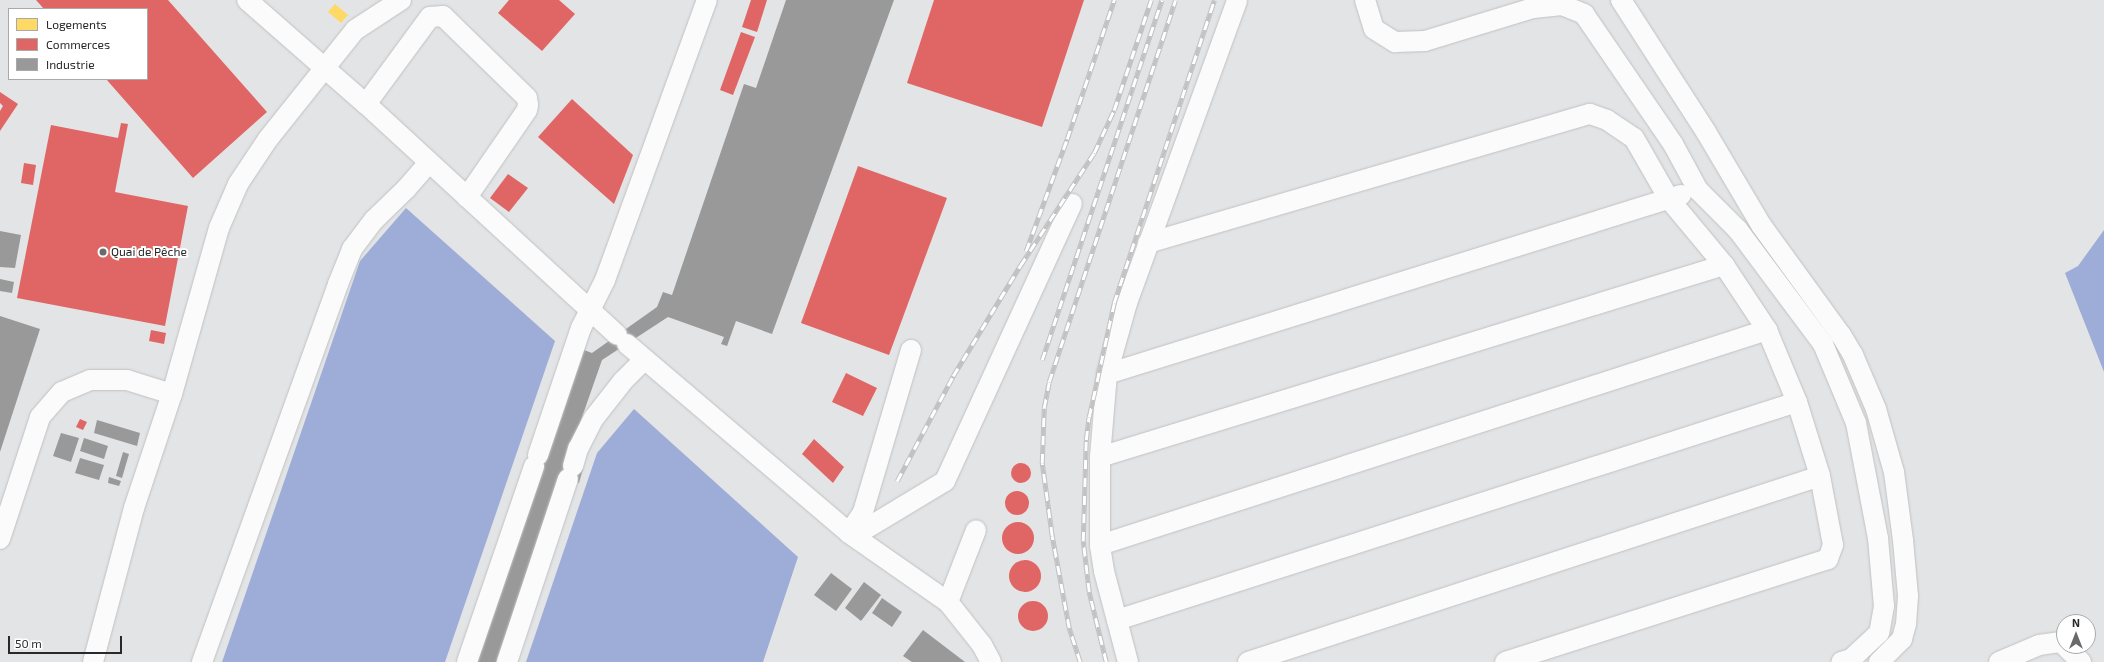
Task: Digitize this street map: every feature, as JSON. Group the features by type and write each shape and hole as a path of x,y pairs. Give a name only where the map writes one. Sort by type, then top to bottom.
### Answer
{"street":[{"path":"246,0 366,104 644,360 852,534 948,602 982,645 991,662"},
{"path":"93,662 134,508 172,394 219,228 238,184 268,139 355,30 401,0"},
{"path":"467,662 582,328 606,280 707,0"},
{"path":"1128,662 1104,571 1100,545 1100,457 1107,374 1126,303 1237,0"},
{"path":"1365,0 1374,29 1395,42 1425,42 1533,8 1562,5 1584,14 1673,144 1698,190 1738,230 1823,344 1856,423 1878,538 1884,606 1879,633 1851,659 1841,662"},
{"path":"1621,0 1706,132 1762,225 1841,335 1853,355 1876,409 1894,472 1903,540 1908,596 1906,624 1902,639 1879,662"},
{"path":"366,104 430,17 443,16 527,98 527,110 467,197"},
{"path":"1148,243 1590,114 1607,120 1634,138 1669,199 1724,265 1767,330 1797,402 1820,476 1834,545 1828,559 1505,662"},
{"path":"202,662 352,249 374,220 406,189 429,162"},
{"path":"1107,374 1698,190"},
{"path":"852,534 945,481 1072,204"},
{"path":"1100,457 1724,265"},
{"path":"1100,545 1767,330"},
{"path":"852,534 863,512 911,350"},
{"path":"507,662 578,449 594,418 623,381 644,360"},
{"path":"0,539 40,418 62,392 90,380 127,380 172,394"},
{"path":"1117,620 1797,402"},
{"path":"1248,662 1820,476"},
{"path":"948,602 976,530"},
{"path":"1999,662 2039,645 2056,643"},
{"path":"2072,654 2081,662"}],"water":[{"path":"406,208 555,341 445,662 222,662 360,261"},
{"path":"2104,230 2104,372 2065,273 2078,266"},
{"path":"634,409 798,557 763,662 526,662 597,453"}],"building: Logements":[{"path":"335,4 348,15 341,23 328,12"}],"building: Commerces":[{"path":"36,0 168,0 267,112 193,178 107,80 148,80 148,8 43,8"},
{"path":"509,0 559,0 575,14 542,51 498,13"},
{"path":"751,0 767,0 757,32 742,27"},
{"path":"934,0 1084,0 1042,127 907,83"},
{"path":"741,32 755,37 733,95 720,90"},
{"path":"0,92 18,104 0,131 0,111 3,106 0,103"},
{"path":"572,99 633,155 614,204 538,137"},
{"name":"Quai de Pêche","path":"121,123 128,124 115,192 188,206 165,326 17,298 51,125 118,138"},
{"path":"24,163 36,165 33,185 21,183"},
{"path":"858,166 947,198 889,355 801,323"},
{"path":"508,174 528,188 509,212 490,198"},
{"path":"151,330 166,333 164,344 149,341"},
{"path":"846,373 877,388 863,416 832,402"},
{"path":"80,419 87,422 83,430 76,427"},
{"path":"814,439 844,467 833,483 802,454"},
{"path":"1021,463 1028,466 1031,473 1028,480 1021,483 1014,480 1011,473 1014,466"},
{"path":"1017,491 1022,492 1028,498 1028,508 1022,514 1017,515 1012,514 1006,508 1005,503 1006,498 1012,492"},
{"path":"1015,522 1021,522 1031,529 1034,538 1033,544 1027,551 1021,554 1015,554 1005,547 1002,541 1002,535 1009,525"},
{"path":"1025,560 1034,563 1038,567 1041,576 1038,585 1034,589 1025,592 1016,589 1012,585 1009,576 1012,567 1016,563"},
{"path":"1033,601 1044,605 1048,616 1044,627 1033,631 1022,627 1018,616 1022,605"}],"building: Industrie":[{"path":"786,0 894,0 772,334 736,321 727,346 721,344 724,337 668,317 602,360 566,463 583,469 579,483 560,477 496,662 476,662 531,452 584,350 592,353 657,307 663,292 672,295 744,84 756,88"},
{"path":"0,231 21,235 15,268 0,267"},
{"path":"0,279 14,282 12,293 0,291"},
{"path":"0,316 40,329 0,452"},
{"path":"97,420 140,433 137,446 94,433"},
{"path":"61,433 79,438 71,462 53,456"},
{"path":"84,438 108,446 104,459 80,451"},
{"path":"123,452 129,454 122,478 116,476"},
{"path":"80,458 104,465 99,480 75,473"},
{"path":"109,477 121,481 119,486 108,483"},
{"path":"831,573 852,589 836,611 814,595"},
{"path":"864,582 881,595 861,621 845,608"},
{"path":"882,598 902,612 892,627 872,613"},
{"path":"923,630 965,662 912,662 903,656"}],"railway":[{"path":"1026,251 1067,139 1114,0"},
{"path":"897,481 953,376 1020,266 1094,153 1114,110 1151,0"},
{"path":"1042,360 1162,0"},
{"path":"1080,662 1069,628 1052,536 1042,463 1044,408 1049,382 1175,0"},
{"path":"1106,662 1089,592 1083,541 1086,440 1089,417 1114,303 1214,0"}],"place":[{"name":"Quai de Pêche","path":"103,252"}]}
